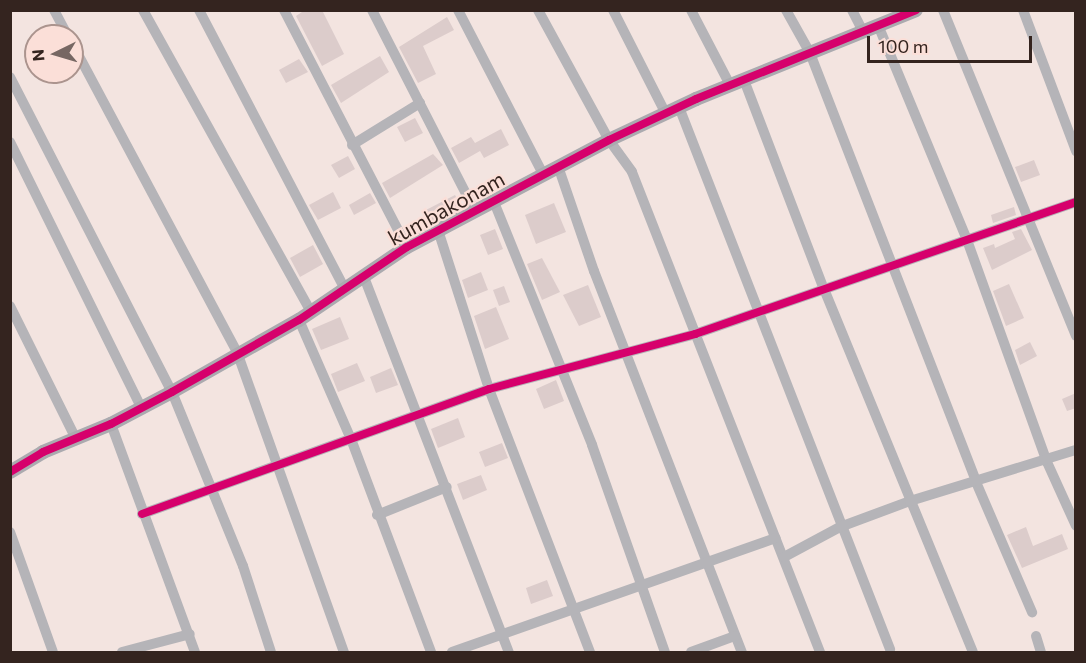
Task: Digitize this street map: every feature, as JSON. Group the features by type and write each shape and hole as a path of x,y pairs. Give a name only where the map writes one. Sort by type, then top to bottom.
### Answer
{"street":[{"path":"54,10 62,24"},
{"path":"143,10 311,312"},
{"path":"199,10 344,287"},
{"path":"284,10 352,145 407,247"},
{"path":"372,10 475,211"},
{"path":"458,10 544,176"},
{"path":"538,10 609,140 632,172 820,652"},
{"path":"613,10 666,114"},
{"path":"691,10 730,85"},
{"path":"786,10 810,53 976,482 1032,612"},
{"path":"852,10 863,32"},
{"name":"kumbakonam","path":"11,470 43,452 111,424 172,392 237,352 299,320 344,287 407,247 559,169 609,140 730,85 916,10"},
{"path":"943,10 1026,220 1076,336"},
{"path":"1023,10 1076,151"},
{"path":"878,25 967,240 1047,462 1076,526"},
{"path":"84,65 237,352 344,652"},
{"path":"10,77 172,392 212,488 271,652"},
{"path":"744,80 824,289 974,652"},
{"path":"352,145 420,103"},
{"path":"680,107 840,527 890,649"},
{"path":"10,142 141,407"},
{"path":"559,169 594,271 628,353 705,564 742,652"},
{"path":"142,514 489,389 695,334 1076,201"},
{"path":"494,202 562,369 645,586 665,652"},
{"path":"438,230 489,389 576,610 590,652"},
{"path":"364,276 420,414 509,652"},
{"path":"10,306 76,439"},
{"path":"299,320 351,439 377,515 431,652"},
{"path":"111,424 142,514 195,652"},
{"path":"784,556 840,527 910,501 1047,462 1076,450"},
{"path":"377,515 447,487"},
{"path":"10,532 49,652"},
{"path":"452,652 776,538"},
{"path":"122,652 190,634"},
{"path":"691,652 735,636"},
{"path":"1036,636 1041,652"}],"building":[{"path":"305,10 322,10 344,54 322,66 296,16"},
{"path":"447,17 454,30 423,46 436,74 418,83 399,47"},
{"path":"380,56 389,72 341,103 331,85"},
{"path":"299,59 308,72 286,83 279,70"},
{"path":"415,118 423,133 405,142 397,127"},
{"path":"501,129 509,145 484,158 480,151 459,163 451,148 471,137 475,143"},
{"path":"433,154 443,165 390,198 382,183"},
{"path":"348,156 355,169 339,178 331,165"},
{"path":"1034,160 1040,175 1021,182 1015,167"},
{"path":"333,192 341,208 318,220 309,205"},
{"path":"370,193 376,203 354,215 349,205"},
{"path":"455,195 462,208 434,223 426,210"},
{"path":"554,203 566,232 536,244 525,215"},
{"path":"1014,207 1016,215 993,223 991,215"},
{"path":"495,229 503,249 488,255 480,235"},
{"path":"1021,229 1032,250 992,270 983,248 994,244 995,248 1015,239 1012,232"},
{"path":"313,245 323,264 300,277 290,258"},
{"path":"542,258 560,292 542,300 527,264"},
{"path":"481,272 488,290 468,298 462,280"},
{"path":"1009,284 1024,318 1006,326 993,291"},
{"path":"588,285 601,317 579,326 563,295"},
{"path":"504,286 510,302 499,306 493,290"},
{"path":"496,307 509,339 485,349 474,316"},
{"path":"340,317 349,339 321,350 312,329"},
{"path":"1030,342 1037,356 1020,365 1015,350"},
{"path":"357,363 365,381 338,392 331,374"},
{"path":"391,368 398,385 376,393 370,377"},
{"path":"556,380 564,401 544,409 536,389"},
{"path":"1076,393 1076,408 1067,411 1062,399"},
{"path":"458,418 465,437 438,448 431,429"},
{"path":"502,443 508,458 485,467 479,452"},
{"path":"481,475 487,490 463,500 457,484"},
{"path":"1026,527 1033,546 1062,534 1068,549 1022,568 1007,535"},
{"path":"547,580 553,596 531,604 526,588"}],"cycle path":[{"path":"10,472 43,452 111,424 172,392 299,320 407,247 609,140 696,99 916,10"},
{"path":"142,514 489,389 695,334 1076,202"}]}
